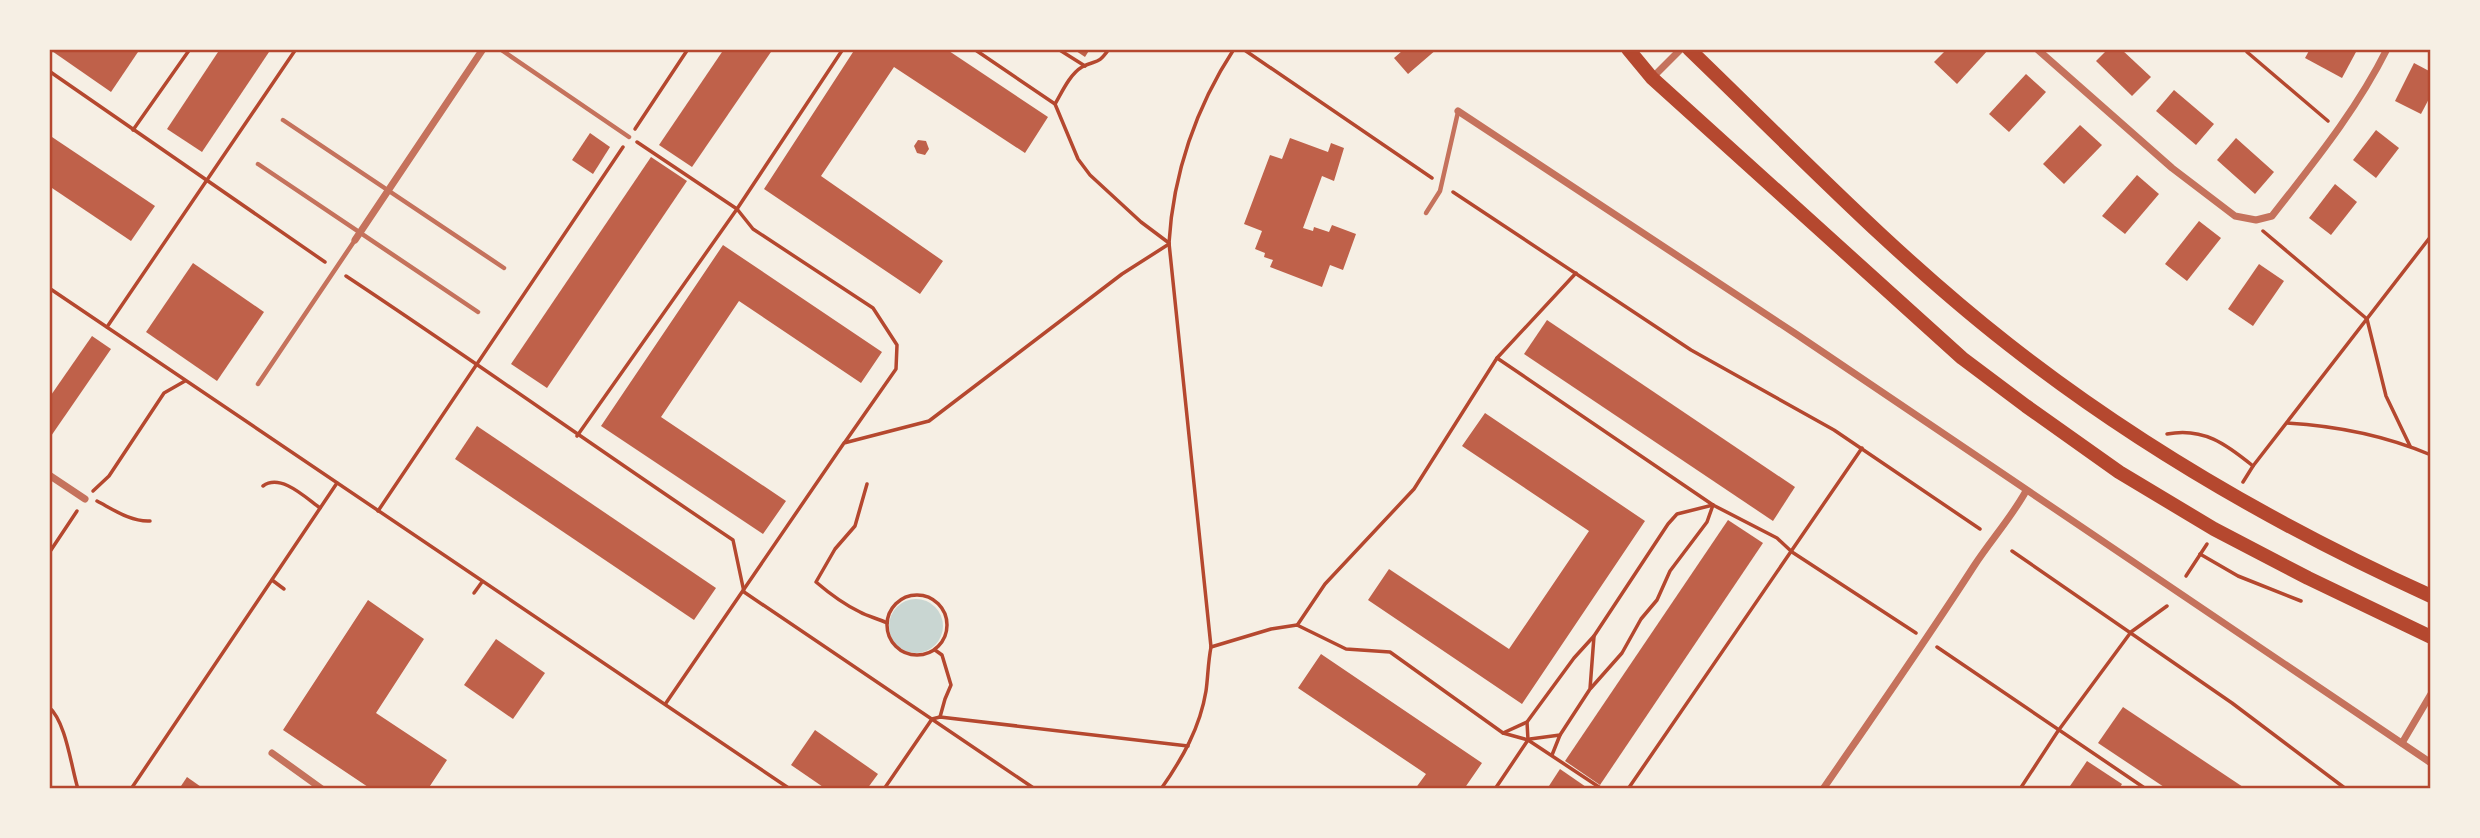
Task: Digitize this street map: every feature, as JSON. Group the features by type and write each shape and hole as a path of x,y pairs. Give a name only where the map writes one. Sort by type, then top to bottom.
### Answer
{"main road":[{"path":"1628,49 1652,78 1962,358 2026,406 2119,472 2214,530 2431,637"},
{"path":"1689,49 1902,254 2008,345 2098,410 2253,508 2431,596"}],"street":[{"path":"355,240 483,49"},
{"path":"1652,78 1681,49"},
{"path":"2037,49 2172,167 2235,216 2260,219 2272,216 2339,130 2371,81 2387,49"},
{"path":"1458,111 1796,334 2431,763"},
{"path":"49,475 85,499"},
{"path":"1823,789 2015,511 2026,491"},
{"path":"2402,743 2431,694"},
{"path":"272,753 322,789"}],"lane":[{"path":"500,49 629,137"},
{"path":"1426,212 1442,184 1458,111"},
{"path":"283,120 505,268"},
{"path":"258,164 478,313"},
{"path":"258,384 355,240"}],"path":[{"path":"133,130 190,49"},
{"path":"107,327 296,49"},
{"path":"378,511 688,49"},
{"path":"578,436 737,209 843,49"},
{"path":"974,49 1055,104 1078,159 1090,175 1141,222 1169,243"},
{"path":"1058,49 1085,66"},
{"path":"1055,104 1067,83 1081,68 1100,62 1109,49"},
{"path":"1161,789 1188,746 1202,708 1210,648 1169,243 1175,192 1186,150 1206,100 1234,49"},
{"path":"1243,49 1691,350 1862,448 1980,528"},
{"path":"2246,49 2339,130"},
{"path":"49,71 733,540 744,592 1035,789"},
{"path":"629,137 737,209 753,229 873,307 897,345 896,369 666,703"},
{"path":"2260,219 2267,235 2367,320 2386,396 2410,446"},
{"path":"2243,483 2253,466 2431,236"},
{"path":"844,443 929,421 1122,274 1169,243"},
{"path":"1297,625 1325,584 1414,489 1497,358 1576,273"},
{"path":"49,288 790,789"},
{"path":"1497,358 1713,505 1777,538 1791,552 2145,789"},
{"path":"49,553 85,499 109,476 164,393 186,381"},
{"path":"2287,423 2328,425 2367,433 2410,446 2431,456"},
{"path":"2161,435 2187,430 2227,445 2253,466"},
{"path":"1628,789 1862,448"},
{"path":"263,486 269,482 279,482 320,508"},
{"path":"131,789 337,483"},
{"path":"867,484 855,526 835,550 816,582 839,601 887,623"},
{"path":"85,499 95,500 141,521 150,521"},
{"path":"1503,733 1527,722 1574,658 1594,636 1677,514 1713,505"},
{"path":"1552,755 1560,735 1590,689 1622,653 1641,619 1657,600 1670,571 1707,522 1713,505"},
{"path":"2186,576 2207,544"},
{"path":"2012,551 2232,703 2346,789"},
{"path":"2200,554 2238,576 2301,601"},
{"path":"272,580 284,589"},
{"path":"474,593 482,582"},
{"path":"917,595 931,599 943,609 947,624 944,638 934,650 924,655 913,655 902,652 894,645 888,635 887,623 891,609 902,599 917,595"},
{"path":"2020,789 2131,632 2167,606"},
{"path":"1210,648 1271,629 1297,625 1346,649 1390,652 1503,733 1528,740 1602,789"},
{"path":"1590,689 1594,636"},
{"path":"934,650 942,655 951,685 940,717"},
{"path":"49,707 62,728 78,789"},
{"path":"884,789 932,719 940,717 1130,737 1188,746"},
{"path":"1495,789 1528,740 1527,722"},
{"path":"1528,740 1560,735"}],"shaded area":[{"path":"916,599 935,607 943,626 935,645 916,653 897,645 889,626 897,607"}],"building":[{"path":"49,49 140,49 111,92"},
{"path":"220,49 271,49 202,152 167,129"},
{"path":"724,49 773,49 692,167 659,145"},
{"path":"855,49 946,49 1048,117 1025,153 894,67 821,176 943,261 920,294 764,189"},
{"path":"1073,49 1090,49 1085,57"},
{"path":"1400,49 1437,49 1408,74 1394,58 1402,51"},
{"path":"1947,49 1989,49 1957,84 1934,62"},
{"path":"2108,49 2121,49 2151,77 2132,96 2096,61"},
{"path":"2310,49 2351,49 2356,52 2342,78 2305,58"},
{"path":"2414,63 2431,72 2431,95 2421,114 2395,101"},
{"path":"2026,74 2046,92 2009,132 1989,114"},
{"path":"2174,90 2214,124 2196,145 2156,111"},
{"path":"2080,125 2102,145 2064,184 2043,164"},
{"path":"2376,130 2399,148 2376,178 2353,160"},
{"path":"590,133 610,147 593,174 572,160"},
{"path":"49,135 155,206 131,241 49,186"},
{"path":"1290,138 1328,152 1331,143 1344,148 1334,181 1322,176 1303,228 1313,231 1314,227 1329,232 1332,225 1356,234 1343,270 1330,265 1322,287 1270,267 1273,260 1264,257 1265,253 1255,249 1262,231 1244,224 1270,155 1282,159"},
{"path":"2236,138 2274,172 2255,194 2217,160"},
{"path":"918,140 926,141 929,149 925,155 917,153 914,146"},
{"path":"651,157 687,181 547,388 511,364"},
{"path":"2137,175 2159,194 2125,234 2102,216"},
{"path":"2335,184 2357,202 2331,235 2309,218"},
{"path":"2199,221 2221,238 2187,281 2165,264"},
{"path":"723,245 882,352 861,383 739,301 661,417 786,501 763,534 601,426"},
{"path":"193,263 264,312 217,381 146,332"},
{"path":"2259,264 2284,281 2253,326 2228,309"},
{"path":"1547,320 1795,487 1773,521 1524,354"},
{"path":"92,336 111,349 49,439 49,398"},
{"path":"1485,413 1645,521 1522,704 1368,600 1389,569 1509,649 1589,531 1462,446"},
{"path":"477,426 716,588 694,620 455,459"},
{"path":"1728,520 1763,543 1600,785 1565,761"},
{"path":"368,600 424,639 376,713 447,760 428,789 371,789 283,730"},
{"path":"496,639 545,673 513,719 464,685"},
{"path":"1321,654 1482,763 1464,789 1415,789 1426,774 1298,688"},
{"path":"2123,707 2246,789 2167,789 2098,743"},
{"path":"815,730 878,774 867,789 826,789 791,765"},
{"path":"2087,761 2122,784 2119,789 2068,789"},
{"path":"1560,769 1589,789 1547,789"},
{"path":"187,777 204,789 179,789"}]}
